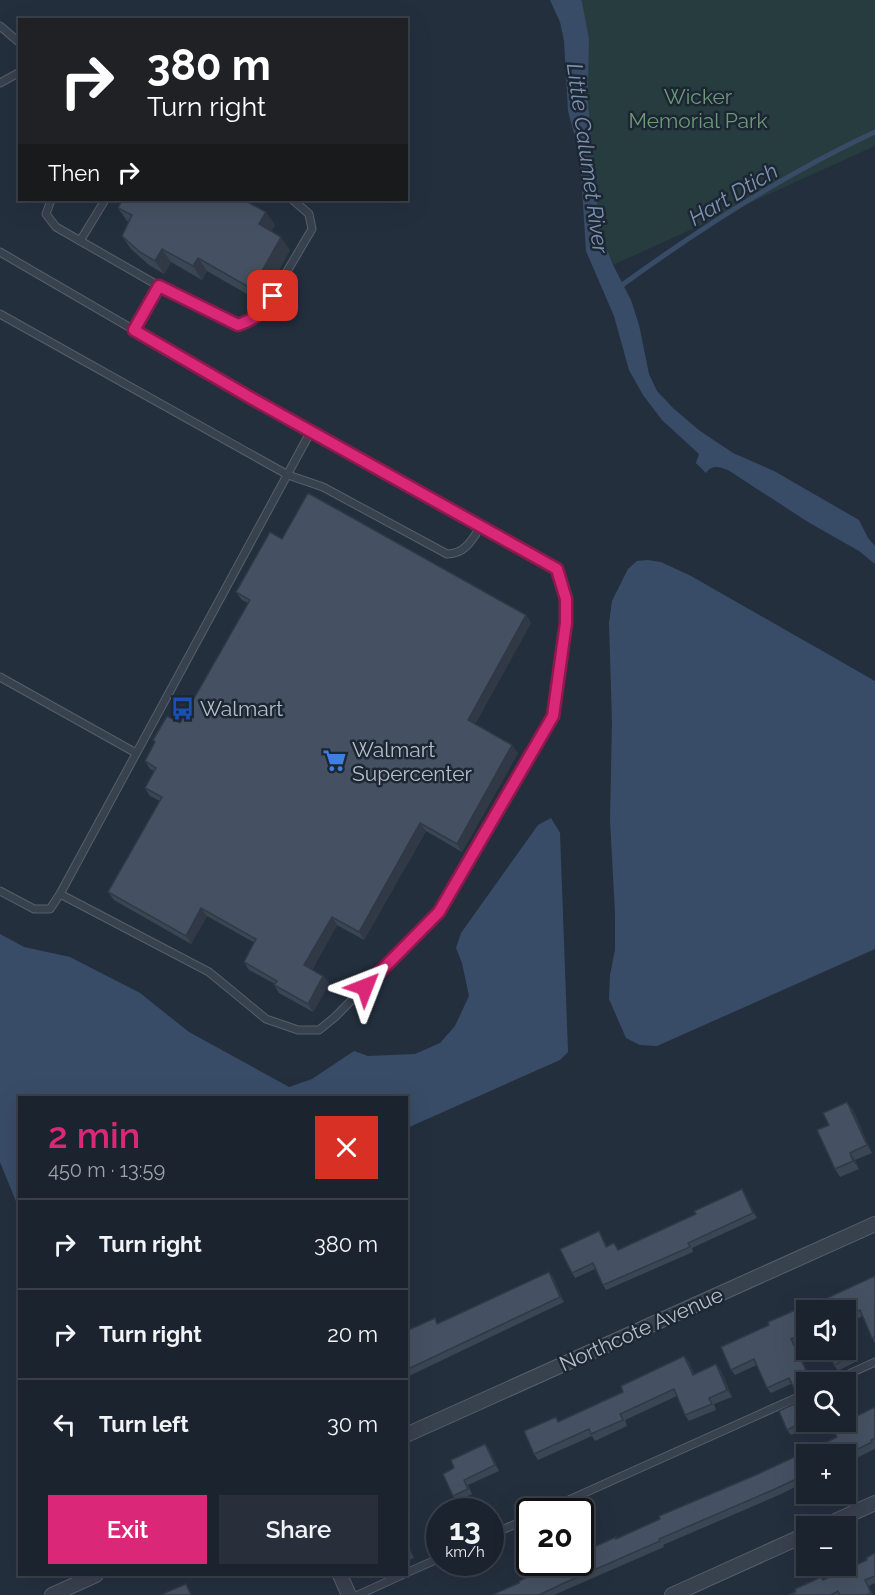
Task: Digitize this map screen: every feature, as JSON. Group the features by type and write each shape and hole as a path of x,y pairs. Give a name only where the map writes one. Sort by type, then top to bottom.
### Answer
{"street":[{"name":"Northcote Avenue","path":"408,1434 875,1224"},
{"path":"846,1516 875,1503"},
{"path":"672,1595 796,1539"},
{"path":"52,1595 94,1576"},
{"path":"340,1576 349,1595"}],"lane":[{"path":"0,26 18,41"},
{"path":"0,83 18,73"},
{"path":"51,201 46,214 57,227 159,286 238,325 250,321 263,312 312,229 309,214 294,201"},
{"path":"80,240 104,201"},
{"path":"0,252 557,569 566,599 566,623 553,716 439,912 335,1017 319,1030 298,1030 266,1019 209,972 60,894"},
{"path":"134,330 159,286"},
{"path":"0,314 288,475 323,488 447,554 457,554 465,548 481,526"},
{"path":"0,891 34,909 50,909 311,431"},
{"path":"0,677 136,753"},
{"path":"853,1372 875,1362"},
{"path":"573,1498 796,1398"},
{"path":"408,1572 426,1564"},
{"path":"358,1595 400,1576"}],"green space":[{"name":"Wicker Memorial Park","path":"581,0 875,0 875,146 613,265 600,232 588,102 589,39"}],"water":[{"name":"Little Calumet River","path":"550,0 581,0 582,2 589,39 588,102 600,232 613,265 631,300 639,325 649,374 657,391 700,431 733,453 774,471 859,520 875,546 875,564 859,551 808,522 728,470 713,467 706,473 696,463 699,454 662,420 643,395 629,370 614,316 586,251 581,174 568,111 564,41 560,22"},
{"path":"637,561 661,562 691,576 875,681 875,949 657,1046 640,1045 626,1038 609,999 610,975 615,950 615,913 610,820 612,722 609,623 612,601 628,569"},
{"path":"551,818 560,833 568,1052 560,1060 408,1128 408,1096 18,1096 18,1207 0,1162 0,934 24,947 70,957 140,993 189,1032 289,1087 312,1079 354,1051 368,1056 415,1054 440,1043 455,1026 469,996 462,963 456,948 461,933 538,825"}],"building":[{"path":"122,201 246,201 266,212 259,224 281,237 252,289 198,258 193,266 162,249 155,261 140,252 122,236 132,215 118,208"},
{"name":"Walmart Supercenter","path":"308,493 526,615 468,720 512,745 457,844 420,823 359,932 332,917 304,965 323,976 308,1004 274,985 277,981 244,962 256,939 201,908 186,936 108,892 162,797 145,788 156,768 145,761 155,742 153,740 167,716 180,723 250,600 236,592 270,532 282,539"},
{"path":"847,1102 867,1145 850,1153 853,1161 835,1169 817,1130 829,1125 823,1113"},
{"path":"742,1189 753,1213 688,1243 690,1247 603,1285 593,1263 572,1273 560,1249 599,1231 606,1247 614,1243 618,1250 696,1214 694,1211"},
{"path":"549,1272 560,1297 408,1369 408,1330 435,1318 437,1324"},
{"path":"875,1276 875,1337 872,1338 860,1310 856,1312 856,1300 823,1300"},
{"path":"796,1310 796,1337 791,1339 796,1349 796,1360 801,1360 807,1372 796,1372 796,1385 793,1386 789,1378 767,1388 754,1359 731,1370 721,1347 769,1325 768,1322"},
{"path":"684,1356 693,1375 716,1364 727,1390 709,1398 712,1404 685,1415 674,1389 620,1414 623,1420 591,1434 589,1429 534,1454 524,1431 556,1417 558,1422 623,1392 621,1386"},
{"path":"832,1360 845,1360 834,1365"},
{"path":"796,1403 796,1426 787,1430 779,1411"},
{"path":"875,1407 875,1438 871,1440 872,1442 856,1450 856,1444 822,1444 837,1437 835,1432 856,1432 856,1416"},
{"path":"485,1444 495,1465 464,1480 468,1489 453,1496 443,1474 454,1468 451,1460"},
{"path":"796,1456 796,1479 594,1570 594,1547 616,1537 616,1539 660,1519 659,1516"},
{"path":"875,1553 875,1576 865,1580 871,1593 867,1595 840,1595 838,1591 831,1595 788,1595 796,1592 795,1589 821,1577 823,1580 832,1576 856,1576 856,1565 867,1560 866,1558"},
{"path":"530,1576 580,1576 539,1595 492,1595"},
{"path":"186,1584 191,1595 160,1595"}],"waterway":[{"name":"Hart Dtich","path":"618,288 775,184 875,132"}],"place":[{"name":"Walmart","path":"182,708"},
{"name":"Walmart Supercenter","path":"334,761"}],"route":[{"path":"273,296 263,312 250,321 238,325 159,286 134,330 557,569 566,599 566,623 553,716 439,912 365,987"}]}
